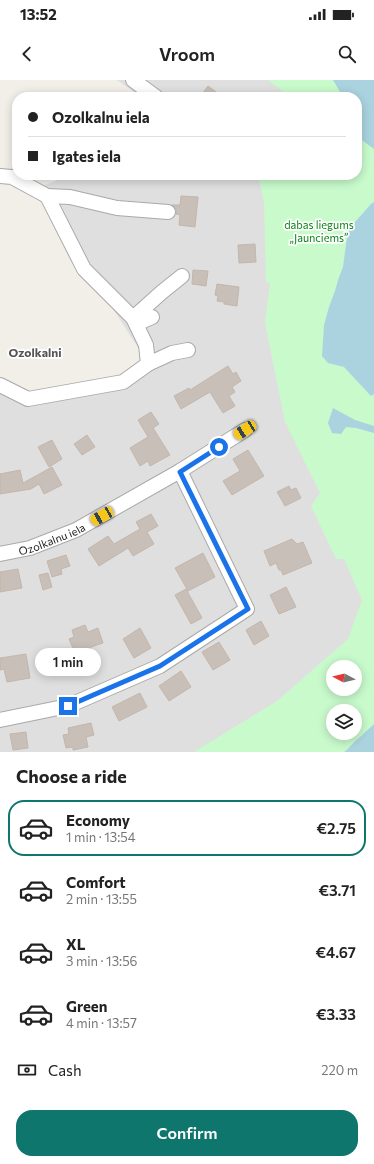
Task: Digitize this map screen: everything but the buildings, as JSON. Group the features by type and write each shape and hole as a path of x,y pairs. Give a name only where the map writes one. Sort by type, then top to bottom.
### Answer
{"street":[{"path":"133,80 149,92"},
{"path":"0,176 12,177"},
{"path":"18,180 47,196 70,197 117,208 168,212"},
{"path":"47,196 84,269 135,321 146,345 148,364"},
{"path":"135,321 162,292 182,276"},
{"path":"135,321 152,317"},
{"path":"146,345 168,355"},
{"path":"0,385 28,399 123,382 148,364 172,353 188,350"},
{"name":"Ozolkalnu iela","path":"0,554 30,548 76,530 180,472 245,430"},
{"path":"0,720 68,706 160,666 248,609 180,472"}],"shaded area":[{"path":"117,80 317,80 318,92 134,92"},
{"path":"58,180 323,180 374,559 365,645 343,660 326,660 326,673 227,752 0,752 0,384 40,405 150,366 35,189"}],"green space":[{"name":"dabas liegums „Jaunciems”","path":"268,80 374,80 374,752 194,752 277,701 348,639 362,600 344,559 336,559 311,506 320,493 285,422 265,323 270,283 266,282 264,202 259,180 362,180 362,92 284,92"}],"water":[{"path":"333,80 374,80 374,149 362,140 362,92 340,92"},
{"path":"374,202 374,394 371,396 344,367 328,363 322,356 324,325 343,267 348,230"},
{"path":"333,408 355,420 374,426 374,433 346,427 341,434 332,433 328,423"},
{"path":"374,724 374,752 344,752 356,740 362,740 362,735"}],"district":[{"name":"Ozolkalni","path":"35,352"}],"route":[{"path":"68,706 160,666 248,609 180,472 219,447"}]}
